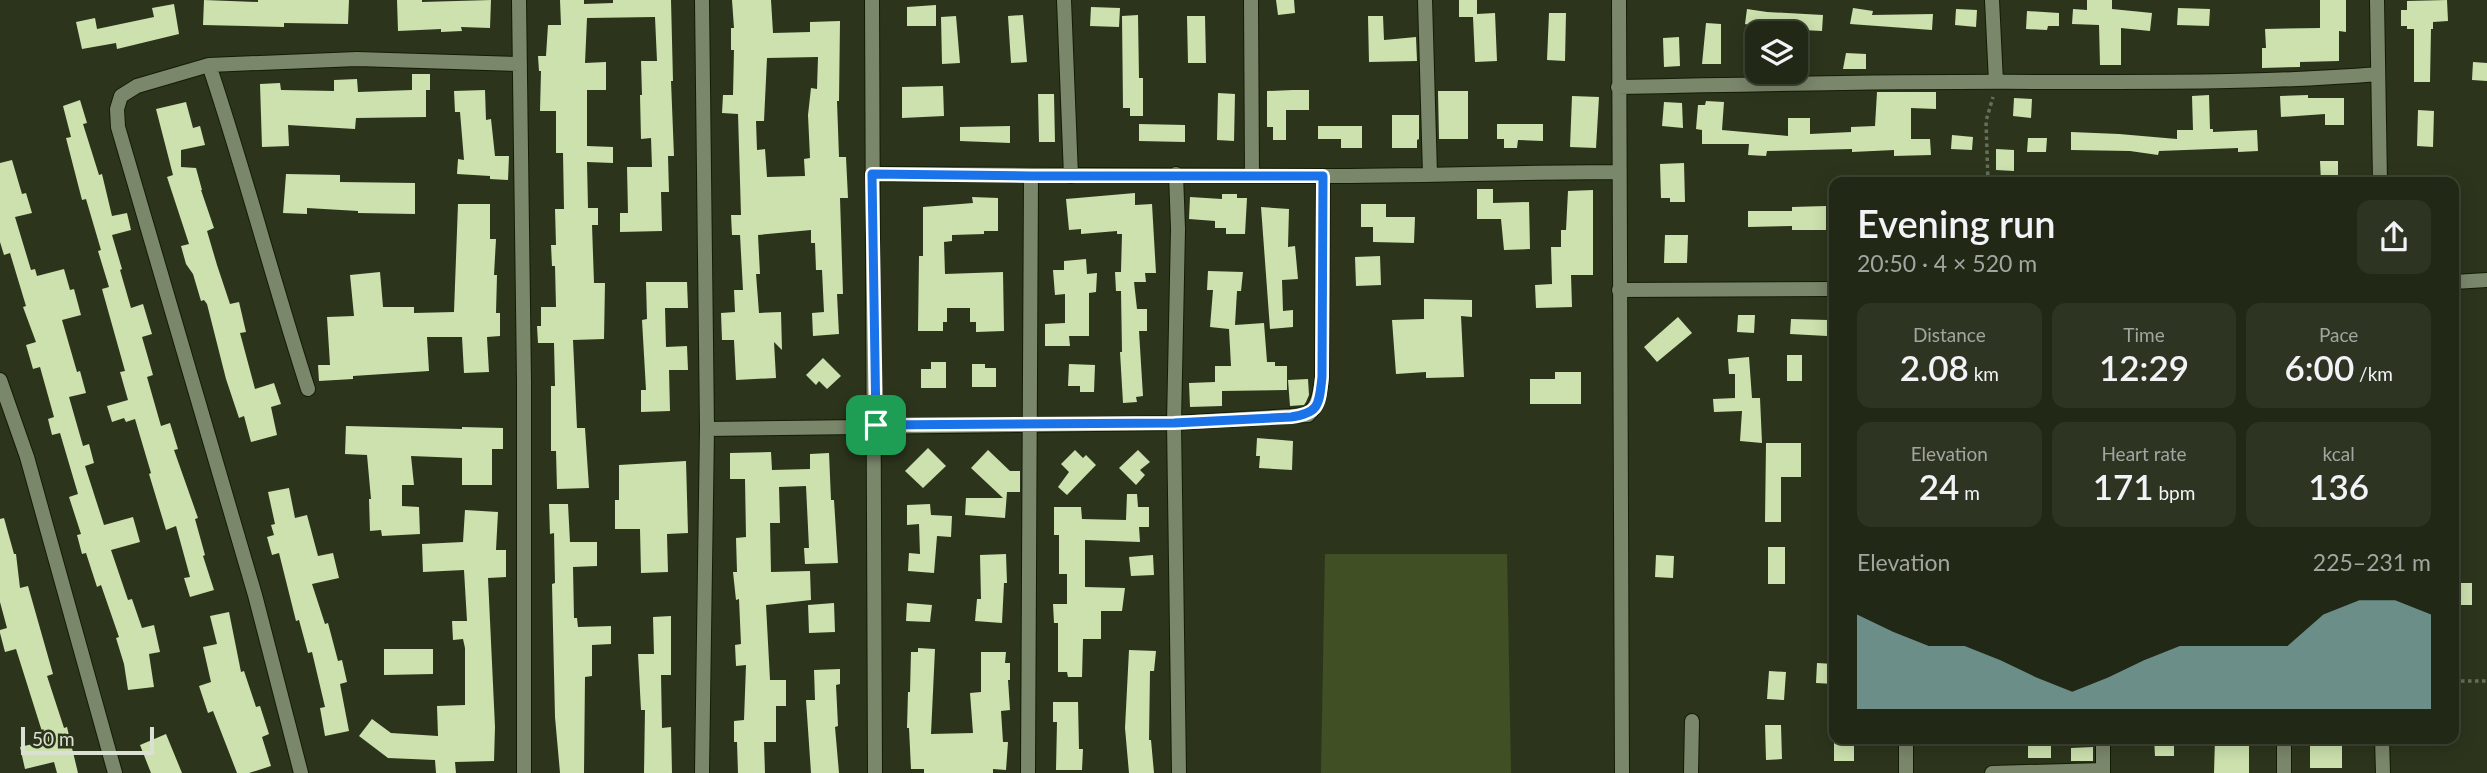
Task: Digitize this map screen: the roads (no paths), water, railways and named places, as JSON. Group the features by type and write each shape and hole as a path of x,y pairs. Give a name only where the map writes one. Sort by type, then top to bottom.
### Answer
{"street":[{"path":"519,0 524,381 524,773"},
{"path":"702,0 707,429 702,773"},
{"path":"872,0 876,425 875,773"},
{"path":"1064,0 1071,176"},
{"path":"1251,0 1252,175"},
{"path":"1425,0 1430,174"},
{"path":"1619,0 1622,773"},
{"path":"1992,0 1996,82"},
{"path":"2377,0 2380,177"},
{"path":"301,773 255,595 118,127 117,109 121,96 137,86 209,65 357,59 520,64"},
{"path":"209,65 308,389"},
{"path":"1618,88 1996,82 2151,84 2270,81 2378,74"},
{"path":"872,174 1323,176 1619,172"},
{"path":"1176,174 1178,229 1174,423 1179,773"},
{"path":"1028,773 1031,176"},
{"path":"707,429 1174,423 1308,415 1315,408 1320,396 1322,377 1323,176"},
{"path":"2459,282 2487,280"},
{"path":"1619,290 1829,289"},
{"path":"0,380 27,457 115,773"},
{"path":"1690,773 1692,721"},
{"path":"1906,744 1906,773"},
{"path":"1992,773 2103,771 2103,744"},
{"path":"2284,744 2284,773"},
{"path":"2382,744 2383,773"}]}
